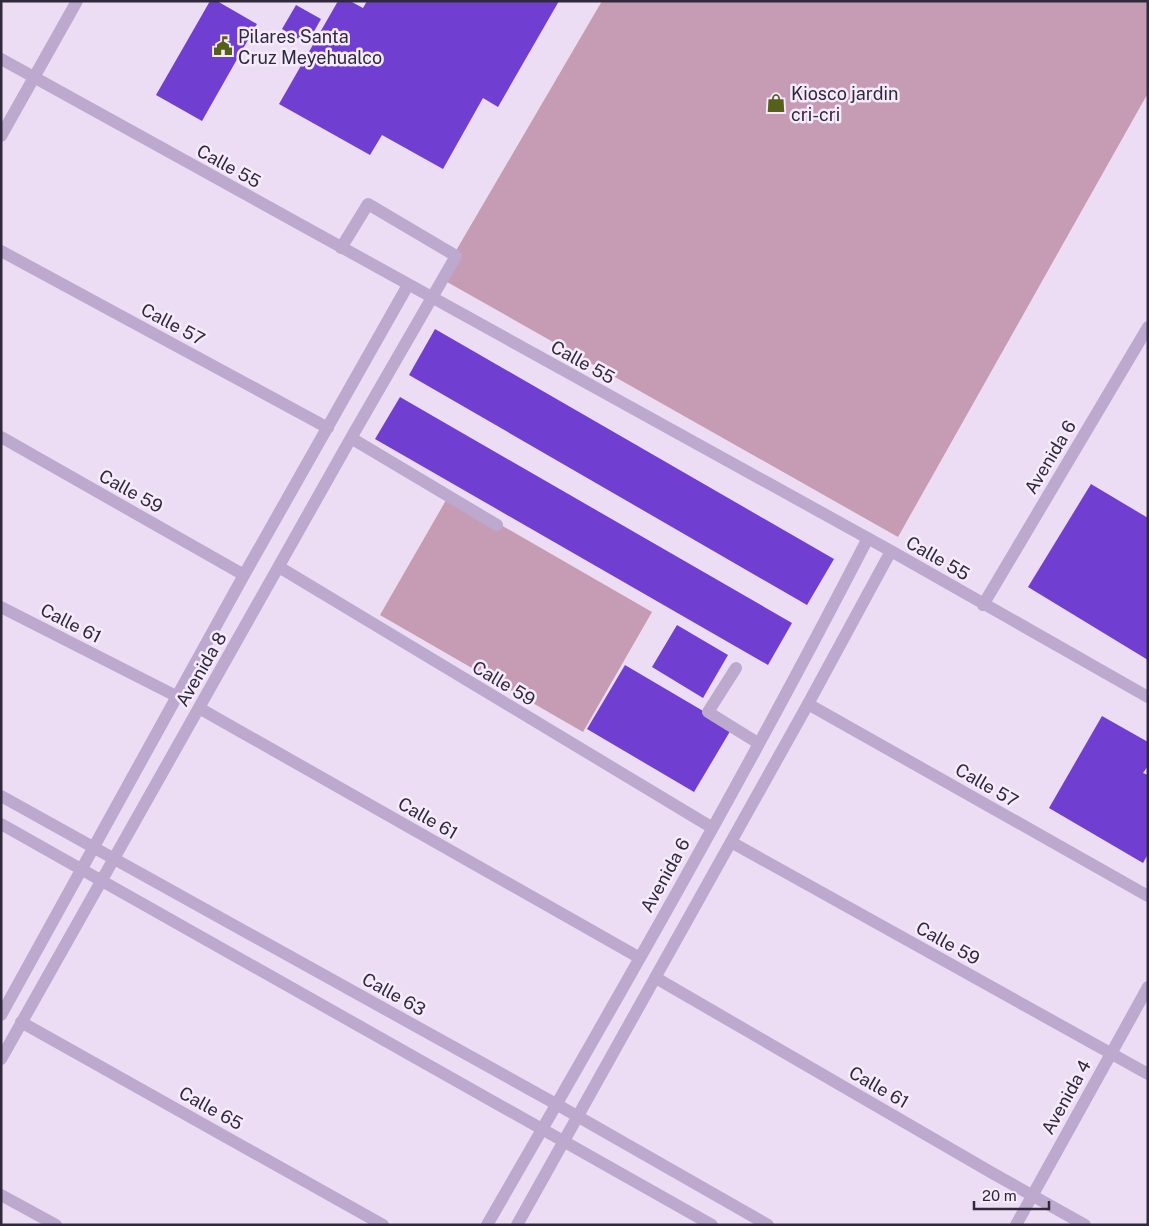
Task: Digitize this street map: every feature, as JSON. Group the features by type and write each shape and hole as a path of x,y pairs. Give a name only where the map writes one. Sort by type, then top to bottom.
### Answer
{"street":[{"path":"1,136 77,1"},
{"name":"Calle 55","path":"1,59 868,538 1148,697"},
{"name":"Avenida 8","path":"1,1058 351,438 456,256 368,204 341,248"},
{"name":"Calle 57","path":"1,252 328,428"},
{"name":"Avenida 8","path":"1,1015 5,1000 82,870 244,574 408,285"},
{"name":"Avenida 6","path":"983,605 1148,327"},
{"name":"Calle 59","path":"1,437 244,574"},
{"path":"351,438 497,525"},
{"name":"Avenida 6","path":"487,1225 640,958 811,649 868,538"},
{"path":"517,1225 656,978 891,551"},
{"name":"Calle 59","path":"279,567 711,828"},
{"name":"Calle 61","path":"1,607 178,697"},
{"path":"736,668 708,712 758,743"},
{"name":"Calle 57","path":"808,704 1148,896"},
{"name":"Calle 61","path":"198,708 640,958"},
{"name":"Calle 63","path":"1,796 556,1104 768,1225"},
{"path":"1,824 712,1225"},
{"name":"Calle 59","path":"731,842 1148,1074"},
{"name":"Calle 61","path":"656,978 1085,1225"},
{"name":"Avenida 4","path":"1016,1225 1148,987"},
{"name":"Calle 65","path":"22,1022 383,1225"},
{"path":"1,1195 56,1225"}],"shaded area":[{"path":"602,1 1148,1 1148,93 898,537 440,278"},
{"path":"449,495 652,612 583,732 380,615"}],"building":[{"path":"210,1 217,1 257,24 202,121 156,95"},
{"path":"338,1 350,1 363,8 367,1 559,1 498,107 483,98 443,169 382,135 370,155 279,104"},
{"path":"296,5 321,19 307,44 282,29"},
{"path":"435,329 834,559 807,605 409,375"},
{"path":"400,397 792,623 768,665 375,439"},
{"path":"1091,484 1148,518 1148,660 1028,587"},
{"path":"677,625 728,655 703,698 652,667"},
{"path":"625,665 732,728 694,792 587,729"},
{"path":"1102,716 1148,742 1148,766 1143,773 1148,775 1148,854 1143,863 1049,808"}],"place":[{"name":"Pilares Santa Cruz Meyehualco","path":"223,46"},
{"name":"Kiosco jardin cri-cri","path":"776,103"}]}
